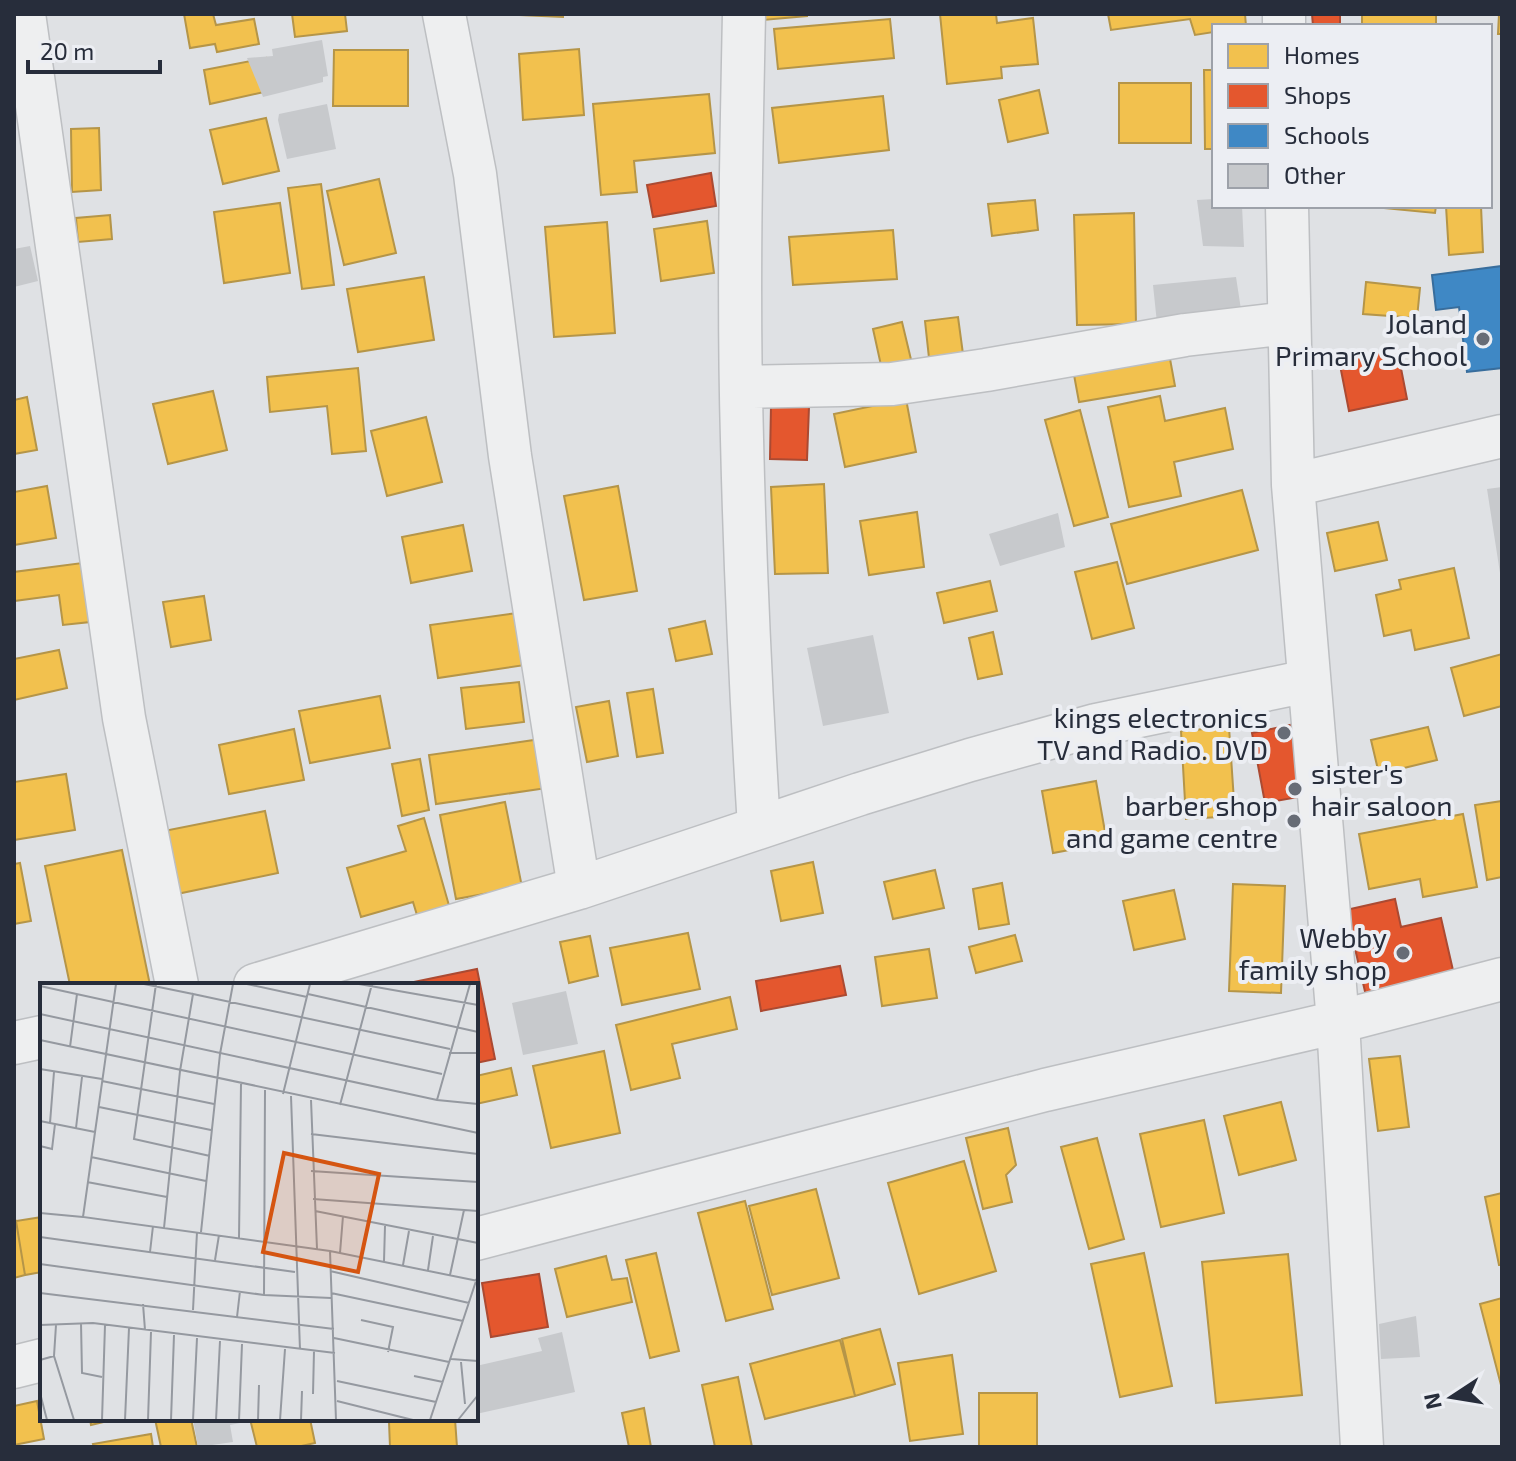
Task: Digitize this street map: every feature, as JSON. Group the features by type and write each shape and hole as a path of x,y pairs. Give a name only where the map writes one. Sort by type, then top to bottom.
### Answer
{"street":[{"path":"24,14 121,703 177,983"},
{"path":"444,14 475,174 510,456 579,888"},
{"path":"744,14 740,212 742,387 748,654 759,827"},
{"path":"1287,208 1293,485 1338,1022 1362,1447"},
{"path":"742,387 892,384 1185,335 1289,323"},
{"path":"1293,485 1502,436"},
{"path":"262,983 579,888 970,760 1096,725 1308,681"},
{"path":"478,1238 1045,1090 1338,1022 1502,979"},
{"path":"14,1043 40,1037"},
{"path":"14,1367 40,1360"}],"building: Homes":[{"path":"184,14 213,14 216,25 254,19 259,44 217,52 215,44 190,48"},
{"path":"292,14 345,14 347,31 295,37"},
{"path":"494,14 563,14 563,17"},
{"path":"762,14 807,14 807,16 763,20"},
{"path":"940,14 996,14 997,23 1033,18 1038,64 1001,67 1002,78 947,84"},
{"path":"1108,14 1245,14 1246,24 1212,24 1212,32 1195,35 1190,19 1111,30"},
{"path":"1362,14 1436,14 1436,24 1362,24"},
{"path":"1499,14 1502,14 1502,34 1498,34"},
{"path":"890,19 894,58 778,69 774,29"},
{"path":"579,49 584,115 523,120 519,54"},
{"path":"334,50 408,50 408,106 333,106"},
{"path":"266,58 273,90 210,104 204,70"},
{"path":"1204,70 1212,70 1212,149 1205,149"},
{"path":"1119,83 1191,83 1191,143 1119,143"},
{"path":"1039,90 1048,133 1008,142 999,100"},
{"path":"709,94 715,153 634,161 637,192 601,195 593,104"},
{"path":"883,96 889,150 779,163 772,108"},
{"path":"266,118 279,171 223,184 210,130"},
{"path":"99,128 101,190 72,192 71,129"},
{"path":"379,179 396,253 344,265 327,191"},
{"path":"321,184 334,285 302,289 288,188"},
{"path":"1035,200 1038,230 992,236 988,204"},
{"path":"280,203 290,273 224,283 214,212"},
{"path":"1384,208 1436,208 1435,213"},
{"path":"1446,208 1481,208 1483,252 1449,255"},
{"path":"1134,213 1136,324 1077,325 1074,215"},
{"path":"110,215 112,239 78,242 76,218"},
{"path":"707,221 714,273 661,281 654,229"},
{"path":"607,222 615,333 554,337 545,227"},
{"path":"893,230 897,279 793,285 789,237"},
{"path":"424,277 434,340 358,352 347,289"},
{"path":"1366,282 1420,288 1417,318 1363,314"},
{"path":"958,317 963,354 929,358 925,321"},
{"path":"902,322 914,372 884,379 873,329"},
{"path":"1168,348 1175,386 1079,402 1072,364"},
{"path":"358,368 366,451 332,454 327,406 270,412 267,377"},
{"path":"213,391 227,450 168,464 153,404"},
{"path":"1160,396 1165,421 1225,408 1233,449 1174,462 1181,496 1129,507 1108,407"},
{"path":"27,397 37,450 14,454 14,400"},
{"path":"906,399 916,452 845,467 834,414"},
{"path":"1080,410 1108,517 1074,526 1045,420"},
{"path":"426,417 442,482 387,496 371,431"},
{"path":"824,484 828,573 775,574 771,487"},
{"path":"47,486 56,538 14,545 14,492"},
{"path":"618,486 637,591 584,600 564,496"},
{"path":"1242,490 1258,550 1127,584 1111,524"},
{"path":"917,512 924,567 869,575 860,521"},
{"path":"1378,522 1387,560 1335,571 1327,533"},
{"path":"463,525 472,571 411,583 402,537"},
{"path":"1117,562 1134,628 1092,639 1075,572"},
{"path":"82,563 90,622 63,625 59,595 14,601 14,572"},
{"path":"1454,568 1469,638 1415,650 1411,630 1384,636 1376,595 1401,589 1399,580"},
{"path":"990,581 997,611 944,623 937,593"},
{"path":"204,596 211,640 171,647 163,602"},
{"path":"517,613 525,665 438,678 430,625"},
{"path":"705,621 712,654 676,661 669,629"},
{"path":"993,632 1002,674 978,679 969,638"},
{"path":"59,650 67,688 14,700 14,659"},
{"path":"1502,654 1502,706 1464,716 1451,668"},
{"path":"519,682 524,722 466,729 461,688"},
{"path":"653,689 663,753 637,757 627,693"},
{"path":"380,696 390,748 310,763 299,711"},
{"path":"609,701 618,756 587,762 576,707"},
{"path":"1229,727 1235,816 1186,819 1181,731"},
{"path":"1428,727 1437,760 1379,774 1371,740"},
{"path":"294,729 304,780 229,794 219,745"},
{"path":"548,738 554,787 436,804 429,755"},
{"path":"420,759 429,810 402,816 392,764"},
{"path":"66,774 75,830 14,840 14,782"},
{"path":"1096,781 1107,843 1053,853 1042,791"},
{"path":"1502,801 1502,877 1487,880 1475,805"},
{"path":"505,802 522,887 456,899 440,815"},
{"path":"265,811 278,873 177,894 164,831"},
{"path":"1463,814 1477,887 1423,897 1420,879 1369,889 1359,834"},
{"path":"424,818 452,916 420,925 413,902 361,917 347,868 406,851 398,826"},
{"path":"122,850 150,983 70,983 45,866"},
{"path":"813,862 823,913 781,921 771,871"},
{"path":"20,863 31,921 14,924 14,864"},
{"path":"935,870 944,908 893,919 884,882"},
{"path":"1002,883 1009,924 979,929 973,889"},
{"path":"1233,884 1285,886 1281,993 1229,991"},
{"path":"1174,890 1185,939 1134,950 1123,901"},
{"path":"688,933 700,989 622,1005 610,948"},
{"path":"1015,935 1022,961 976,973 969,947"},
{"path":"590,936 598,976 569,983 560,942"},
{"path":"929,949 937,998 882,1006 875,957"},
{"path":"730,997 737,1029 672,1044 680,1078 631,1090 616,1025"},
{"path":"604,1051 620,1133 551,1148 533,1066"},
{"path":"1400,1056 1409,1127 1378,1131 1369,1059"},
{"path":"511,1068 517,1095 478,1104 478,1076"},
{"path":"1281,1102 1296,1160 1239,1175 1224,1116"},
{"path":"1204,1120 1224,1213 1161,1227 1140,1134"},
{"path":"1008,1128 1016,1165 1006,1175 1012,1202 983,1209 966,1138"},
{"path":"1097,1138 1124,1239 1089,1249 1061,1147"},
{"path":"964,1161 996,1271 919,1294 888,1183"},
{"path":"816,1189 839,1278 772,1295 749,1206"},
{"path":"1502,1193 1502,1265 1499,1265 1485,1197"},
{"path":"745,1201 773,1309 726,1321 698,1213"},
{"path":"40,1217 40,1272 25,1275 16,1221"},
{"path":"14,1222 25,1275 14,1278"},
{"path":"656,1253 679,1351 650,1358 626,1260"},
{"path":"1144,1253 1172,1386 1120,1397 1091,1264"},
{"path":"1288,1254 1302,1395 1216,1403 1202,1262"},
{"path":"606,1256 612,1280 627,1278 632,1302 567,1317 555,1269"},
{"path":"1502,1298 1502,1389 1480,1304"},
{"path":"880,1329 895,1384 855,1396 842,1339"},
{"path":"840,1340 855,1396 765,1419 750,1364"},
{"path":"952,1355 963,1434 910,1441 898,1363"},
{"path":"738,1377 752,1447 715,1447 702,1385"},
{"path":"979,1393 1037,1393 1037,1447 979,1447"},
{"path":"37,1401 44,1439 14,1445 14,1406"},
{"path":"644,1408 651,1447 629,1447 622,1413"},
{"path":"155,1421 191,1421 197,1447 161,1447"},
{"path":"250,1421 310,1421 315,1443 297,1447 257,1447"},
{"path":"455,1421 457,1447 390,1447 389,1422"},
{"path":"151,1434 153,1447 94,1447 93,1444"}],"building: Shops":[{"path":"1312,14 1340,14 1340,24 1313,24"},
{"path":"711,173 716,206 653,217 647,185"},
{"path":"1397,348 1407,399 1349,411 1339,360"},
{"path":"771,406 809,407 807,460 770,459"},
{"path":"1290,725 1304,796 1265,803 1252,733"},
{"name":"Webby family shop","path":"1395,899 1401,927 1441,918 1455,979 1367,1000 1346,910"},
{"path":"840,966 846,995 761,1011 756,981"},
{"path":"477,969 495,1059 478,1063 478,983 409,983"},
{"path":"539,1274 548,1327 491,1337 482,1283"}],"building: Schools":[{"name":"Joland Primary School","path":"1502,266 1502,368 1467,372 1459,307 1436,310 1432,275"}],"building: Other":[{"path":"322,40 328,76 323,77 323,82 263,97 247,58 273,56 272,49"},
{"path":"327,104 336,149 287,159 279,114"},
{"path":"1212,199 1212,208 1242,208 1244,247 1203,246 1197,200"},
{"path":"30,246 38,281 14,287 14,249"},
{"path":"1236,277 1242,316 1157,323 1153,285"},
{"path":"1502,487 1502,573 1500,573 1487,489"},
{"path":"1058,513 1065,547 1000,566 989,534"},
{"path":"873,635 889,713 823,726 807,648"},
{"path":"566,991 578,1044 523,1055 512,1003"},
{"path":"1416,1316 1420,1357 1381,1359 1379,1324"},
{"path":"562,1332 575,1392 478,1414 478,1366 542,1351 538,1338"},
{"path":"193,1421 240,1421 230,1425 233,1442 198,1447"}],"place":[{"name":"Joland Primary School","path":"1483,339"},
{"name":"kings electronics TV and Radio. DVD","path":"1284,733"},
{"name":"sister's hair saloon","path":"1295,789"},
{"name":"barber shop and game centre","path":"1294,821"},
{"name":"Webby family shop","path":"1403,953"}]}
